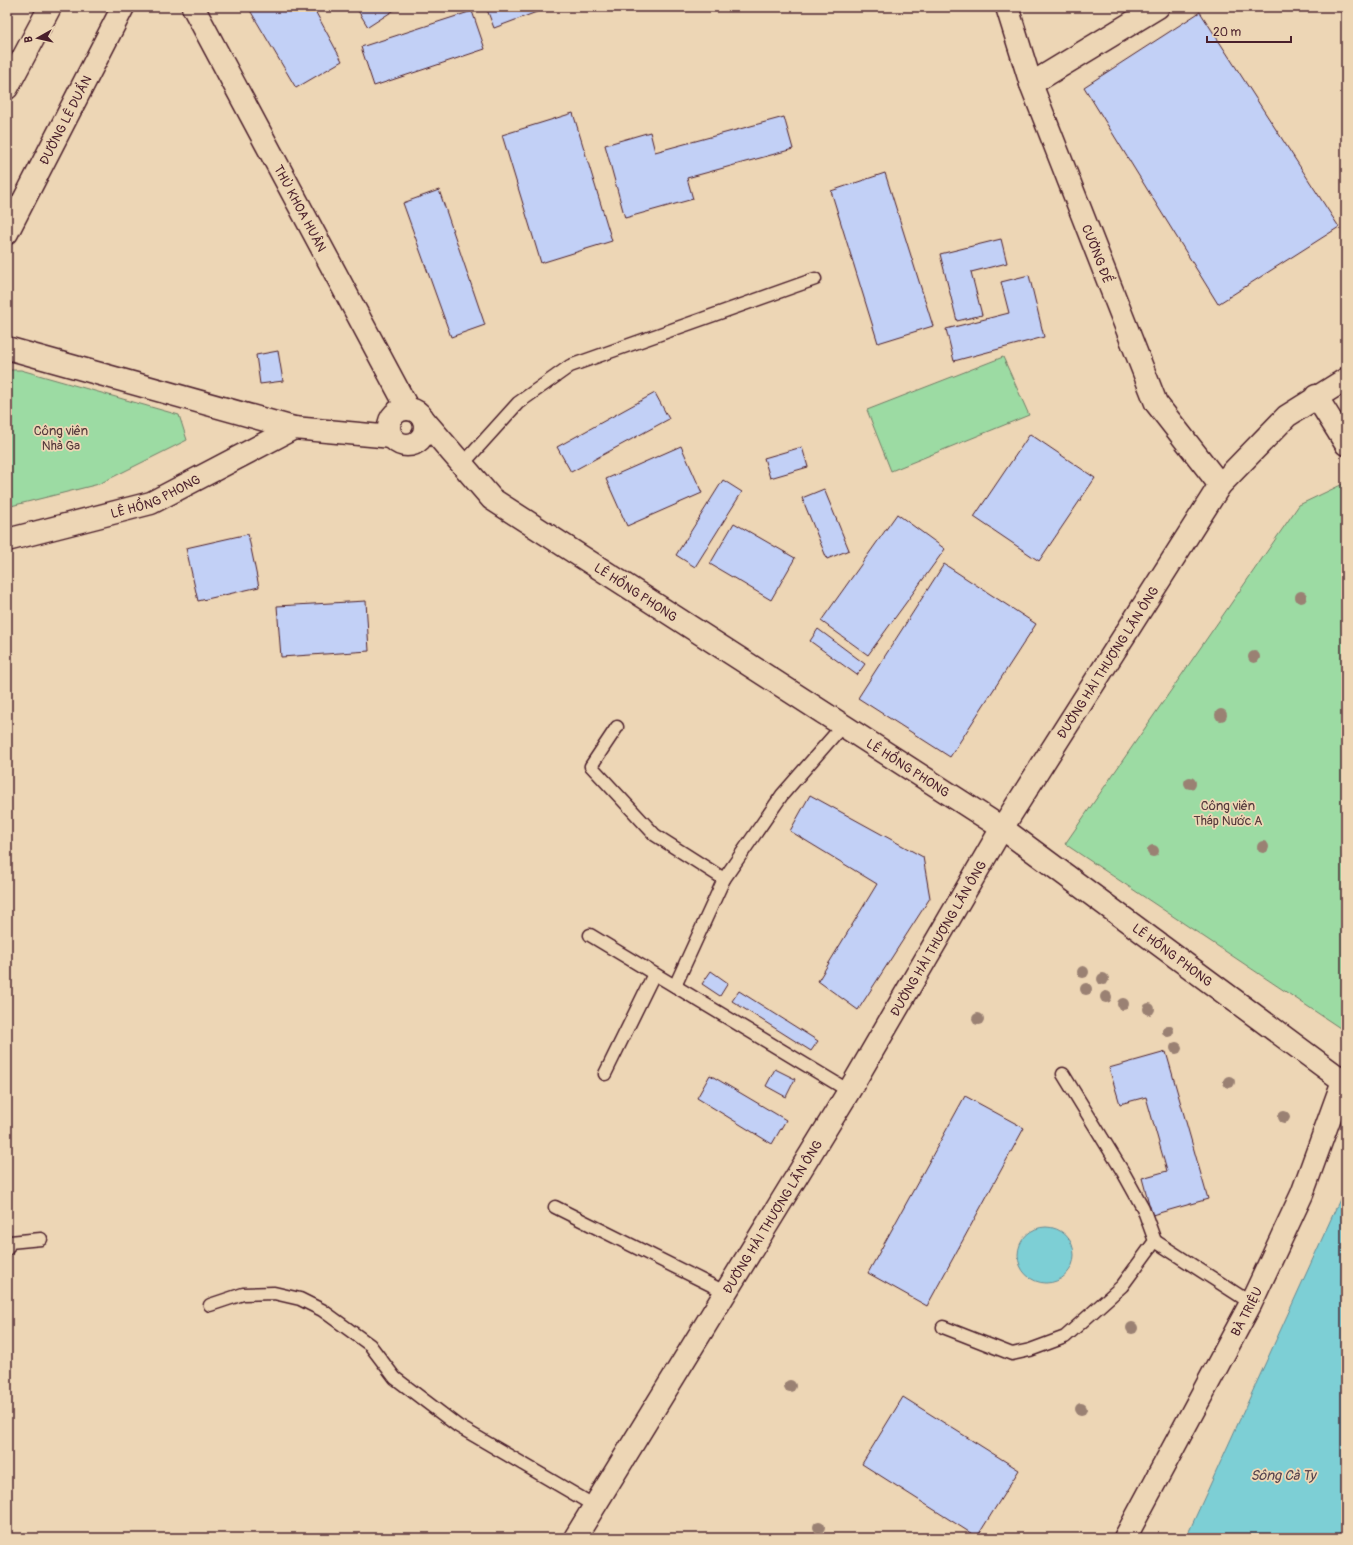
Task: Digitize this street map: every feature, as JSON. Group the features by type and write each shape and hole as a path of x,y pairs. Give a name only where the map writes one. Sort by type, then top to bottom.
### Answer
{"street":[{"path":"7,88 50,7"},
{"name":"ĐƯỜNG LÊ DUẨN","path":"7,233 123,7"},
{"name":"THỦ KHOA HUÂN","path":"193,7 416,414"},
{"name":"CƯỜNG ĐỂ","path":"1006,7 1031,84 1156,403 1220,485"},
{"path":"1031,84 1158,7"},
{"path":"7,348 294,428 392,437 401,444 413,445 422,437 424,432 416,414 397,412 393,416 389,426 392,437"},
{"name":"ĐƯỜNG HẢI THƯỢNG LÃN ÔNG","path":"575,1538 849,1091 1002,828 1220,485 1287,416 1316,396 1346,379"},
{"path":"1316,396 1346,444"},
{"name":"LÊ HỒNG PHONG","path":"416,414 492,499 1002,828 1345,1080"},
{"name":"LÊ HỒNG PHONG","path":"7,540 151,503 294,428"},
{"name":"LÊ HỒNG PHONG","path":"413,445 462,466"},
{"name":"BÀ TRIỆU","path":"1125,1538 1251,1304 1302,1194 1345,1080"}],"lane":[{"path":"462,466 518,404 570,366 815,279"},
{"path":"675,986 724,879 782,795 843,725"},
{"path":"617,727 591,766 655,835 724,879"},
{"path":"590,935 849,1091"},
{"path":"605,1074 654,974"},
{"path":"1063,1074 1123,1172 1143,1208 1155,1241 1251,1304"},
{"path":"555,1207 725,1292"},
{"path":"7,1249 10,1242 41,1239"},
{"path":"943,1327 1012,1354 1030,1350 1065,1337 1122,1286 1155,1241"},
{"path":"210,1305 243,1294 274,1293 300,1299 322,1310 370,1345 395,1378 458,1426 595,1506"}],"green space":[{"path":"1003,357 1029,415 891,471 867,410"},
{"name":"Công viên Nhà Ga","path":"7,370 21,370 179,415 187,440 99,484 7,507"},
{"name":"Công viên Tháp Nước A","path":"1345,483 1346,1025 1343,1030 1065,844 1299,505"}],"water":[{"name":"Sông Cà Ty","path":"1346,1186 1346,1538 1186,1538"},
{"path":"1040,1227 1052,1227 1066,1235 1074,1249 1072,1266 1066,1275 1052,1283 1040,1283 1030,1278 1023,1271 1018,1261 1018,1249 1023,1239 1030,1232"}],"building":[{"path":"248,7 313,7 342,61 296,88"},
{"path":"360,7 399,7 368,27 357,9"},
{"path":"486,7 550,7 494,28"},
{"path":"472,11 485,49 374,86 361,47"},
{"path":"1200,12 1339,227 1218,304 1084,87"},
{"path":"573,113 612,241 541,263 502,135"},
{"path":"784,117 793,149 687,178 693,199 625,218 605,145 650,132 655,152"},
{"path":"885,173 933,326 878,343 831,191"},
{"path":"439,190 485,325 451,337 403,203"},
{"path":"1001,239 1007,263 971,272 982,315 957,321 940,254"},
{"path":"1029,275 1044,337 954,361 946,329 1009,313 1001,282"},
{"path":"278,351 283,381 260,384 256,355"},
{"path":"655,393 669,419 571,472 557,447"},
{"path":"1030,434 1095,478 1039,561 974,517"},
{"path":"681,446 702,493 627,526 606,479"},
{"path":"802,447 808,467 770,478 764,458"},
{"path":"723,480 742,492 695,567 676,555"},
{"path":"824,489 849,550 827,559 802,498"},
{"path":"897,514 945,549 868,655 821,621"},
{"path":"734,523 795,558 771,600 710,564"},
{"path":"248,534 259,587 198,601 186,548"},
{"path":"944,564 1036,624 950,757 858,698"},
{"path":"366,601 369,651 281,657 277,606"},
{"path":"818,629 865,664 857,675 810,641"},
{"path":"810,795 923,857 930,898 858,1010 818,981 877,884 790,831"},
{"path":"711,971 728,983 720,996 702,984"},
{"path":"739,991 818,1041 811,1051 732,1001"},
{"path":"1166,1052 1208,1199 1152,1215 1142,1178 1167,1171 1146,1097 1120,1104 1109,1068"},
{"path":"775,1069 795,1079 786,1097 766,1086"},
{"path":"710,1075 786,1120 772,1144 697,1098"},
{"path":"965,1096 1024,1128 927,1306 868,1273"},
{"path":"903,1397 1019,1470 977,1537 862,1464"}]}
